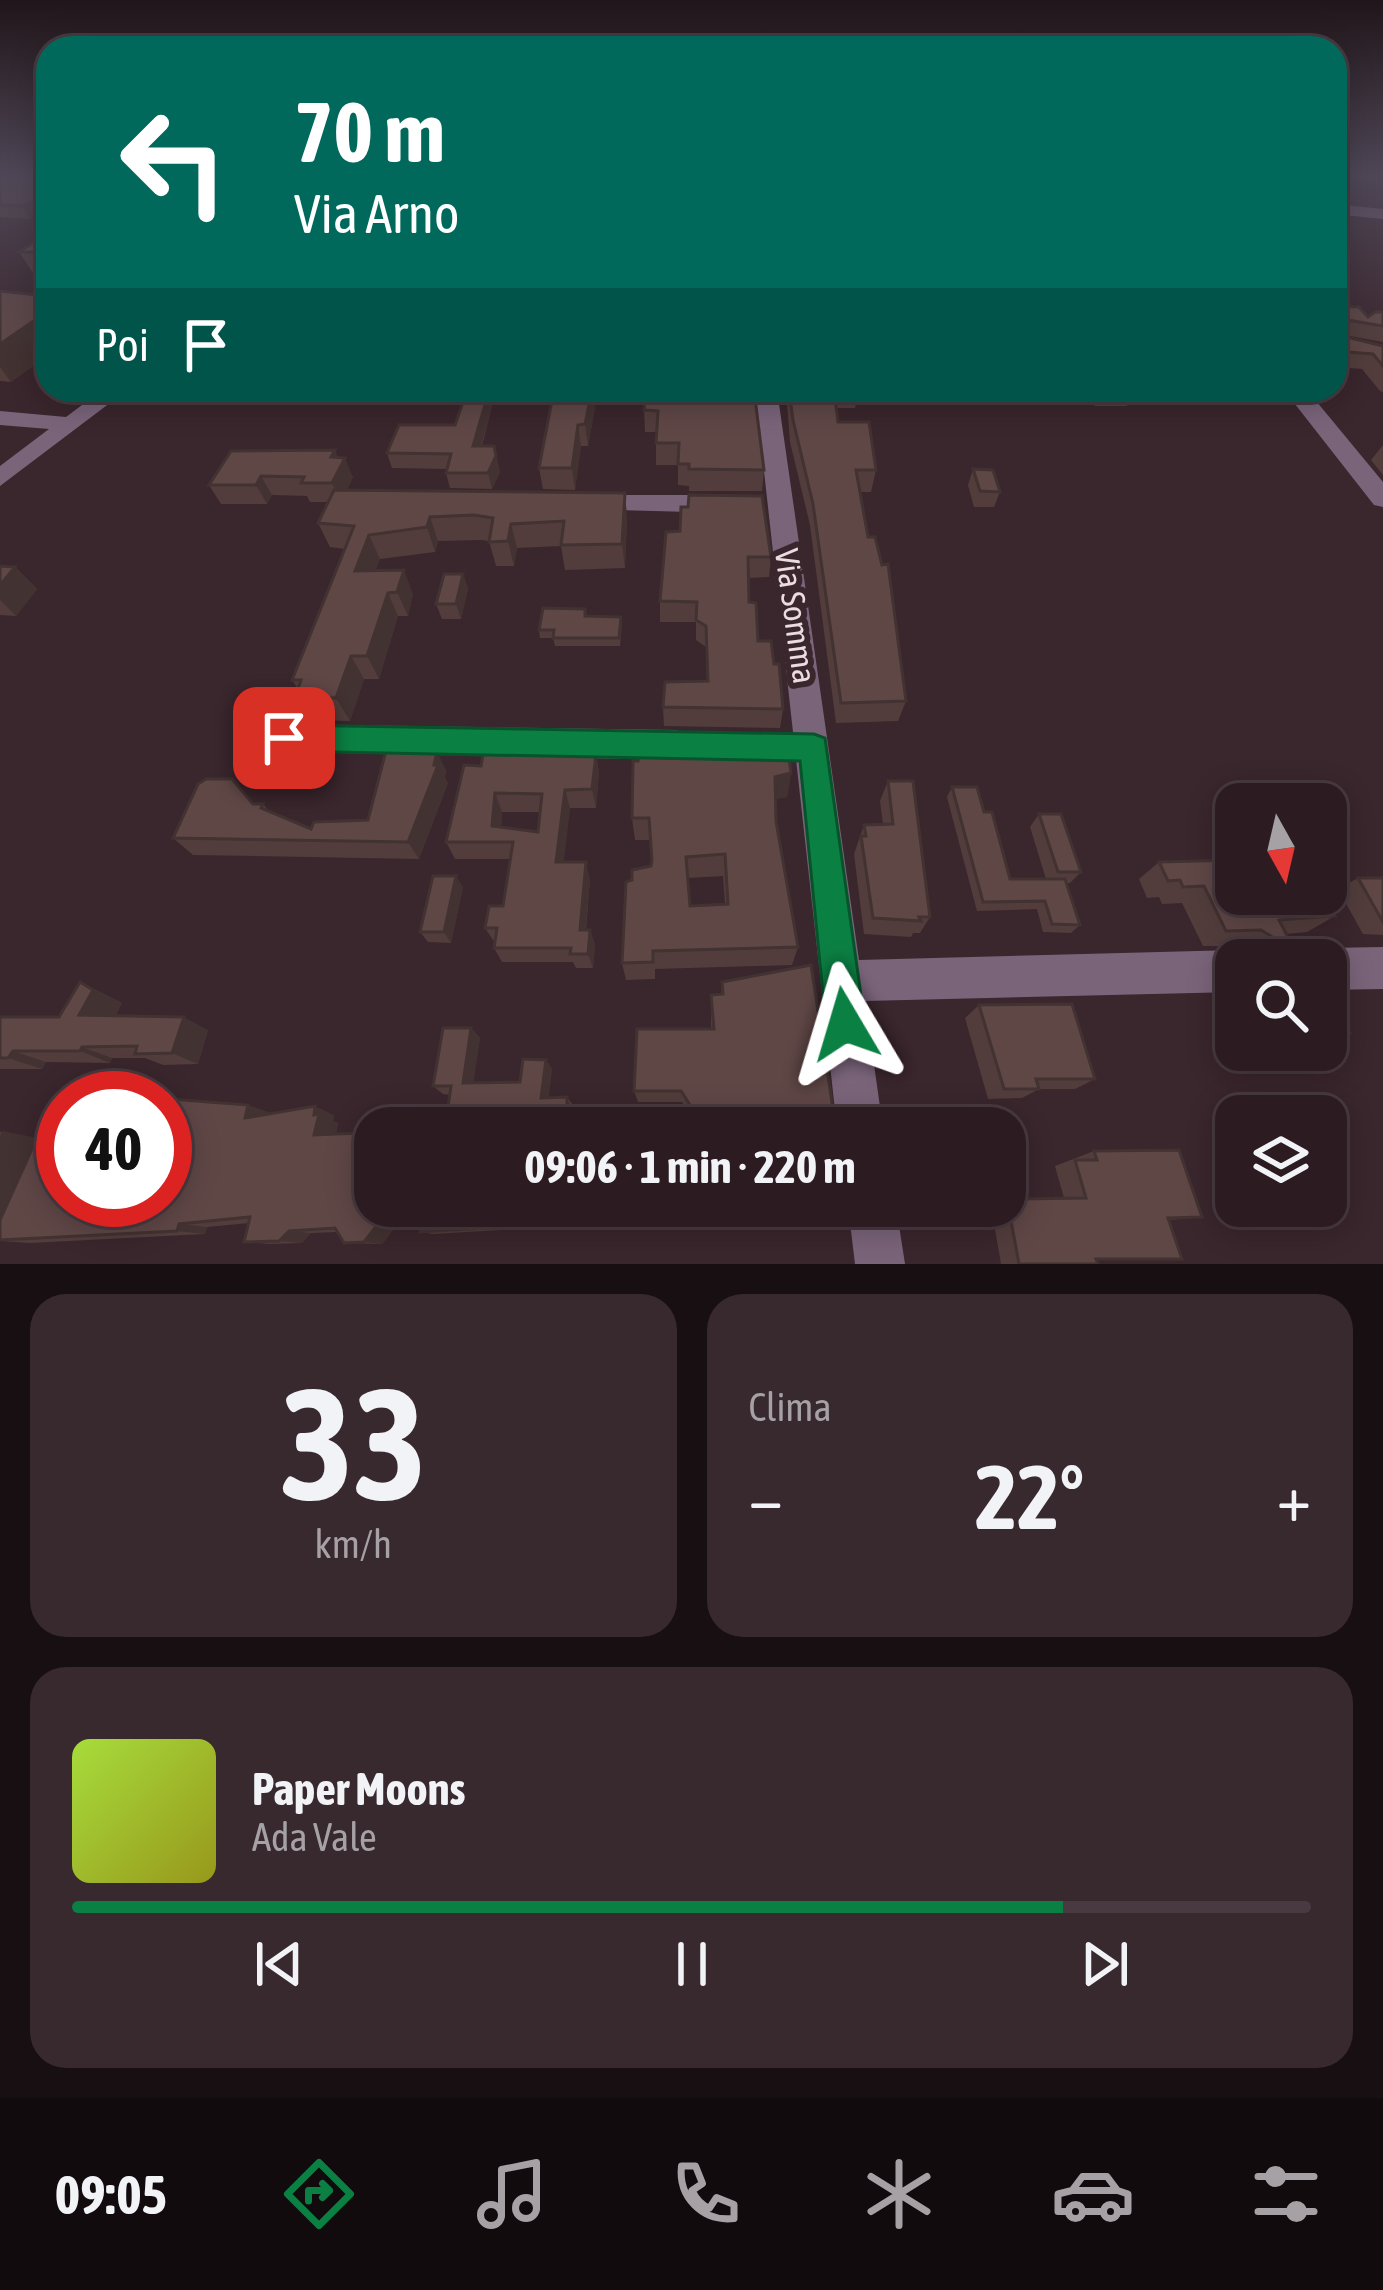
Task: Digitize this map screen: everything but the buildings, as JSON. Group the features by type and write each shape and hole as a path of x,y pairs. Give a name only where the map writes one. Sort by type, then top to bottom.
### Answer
{"street":[{"path":"0,478 99,402"},
{"name":"Via Somma","path":"768,402 857,1107"},
{"path":"1305,402 1383,499"},
{"path":"0,418 69,424"},
{"path":"570,502 781,505"},
{"path":"284,738 699,746"},
{"path":"768,747 814,748"},
{"path":"1347,969 1383,968"},
{"path":"839,981 1215,972"},
{"path":"875,1227 880,1264"}],"route":[{"path":"284,738 814,748 845,1024"}]}
